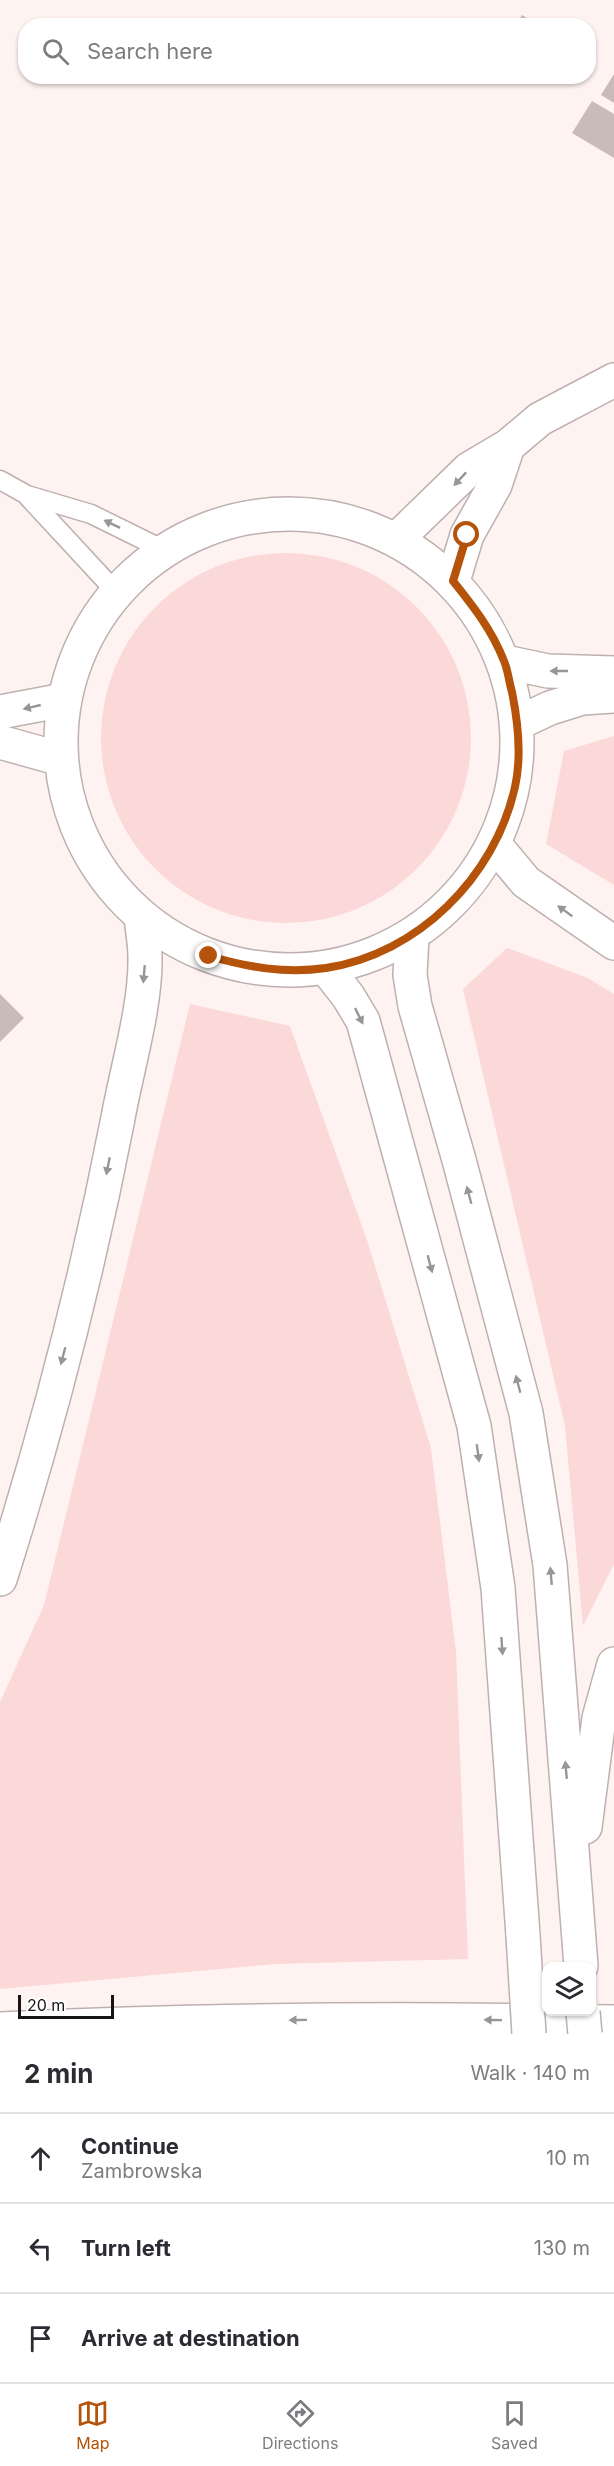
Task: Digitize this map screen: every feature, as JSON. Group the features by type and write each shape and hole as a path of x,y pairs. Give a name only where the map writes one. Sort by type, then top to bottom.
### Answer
{"main road":[{"path":"397,539 469,469 508,446 540,419 614,380"},
{"path":"453,581 467,535 495,485 508,446"},
{"path":"303,514 351,521 397,539 426,558 453,581 483,619 505,662 519,723 515,786 495,845 460,896 412,936 371,956 327,968 287,971 247,967 209,956 173,939 141,916 115,890 90,853 78,829 66,795 61,759 64,700 76,659 95,620 116,592 164,550 208,528 264,515 303,514"},
{"path":"505,662 548,670 614,673"},
{"path":"519,723 550,708 582,698 614,696"},
{"path":"0,712 64,700"},
{"path":"0,742 61,759"},
{"path":"495,845 526,882 614,943"},
{"path":"0,1579 23,1507 81,1292 107,1175 143,989 145,956 141,916"},
{"path":"412,936 410,975 415,1006 459,1160 526,1413 550,1565 581,1962"},
{"path":"327,968 363,1021 474,1426 498,1588 528,2034"},
{"path":"579,1933 586,1818 599,1718 614,1664"},
{"path":"584,2016 585,2034"},
{"path":"0,2029 142,2022 413,2018 614,2022"}],"lane":[{"path":"0,480 27,495 91,514 164,550"},
{"path":"27,495 116,592"}],"shaded area":[{"path":"286,553 340,561 373,575 403,595 429,621 449,651 463,684 471,738 463,792 449,825 429,855 403,881 373,901 340,915 286,923 232,915 199,901 169,881 143,855 123,825 109,792 101,738 109,684 123,651 143,621 169,595 199,575 232,561"},
{"path":"614,736 614,885 546,844 564,751"},
{"path":"507,948 588,978 614,994 614,1564 583,1626 565,1426 463,989"},
{"path":"190,1004 290,1026 367,1240 431,1448 456,1652 468,1959 275,1964 0,1989 0,1702 44,1605"}],"building":[{"path":"614,74 614,103 601,95"},
{"path":"592,101 614,114 614,158 572,133"},
{"path":"0,994 24,1018 0,1042"}],"route":[{"path":"209,956 247,967 287,971 327,968 371,956 412,936 460,896 495,845 515,786 519,723 505,662 483,619 453,581 467,535"}]}
